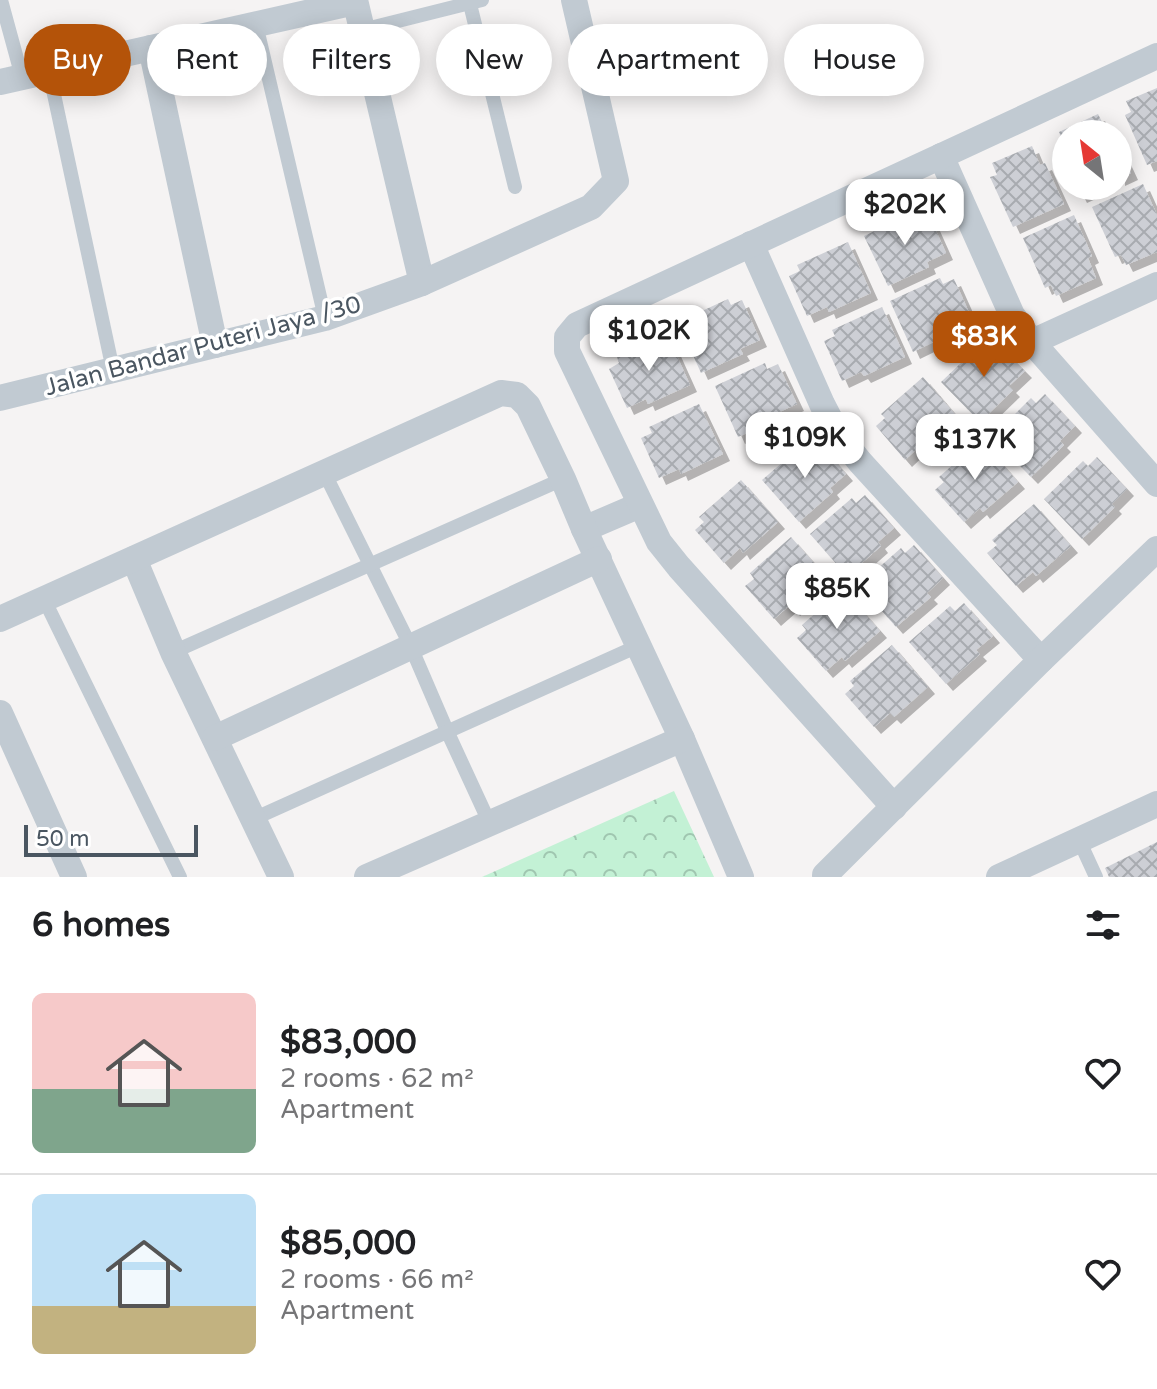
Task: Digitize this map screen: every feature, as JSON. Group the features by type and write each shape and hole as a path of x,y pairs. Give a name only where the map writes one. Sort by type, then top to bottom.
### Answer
{"street":[{"name":"Jalan Bandar Puteri Jaya /30","path":"1,392 113,370 325,318 422,283 591,207 616,181 574,0"},
{"path":"256,24 355,1 361,24"},
{"path":"894,807 659,542 567,351 567,337 577,325 1157,56"},
{"path":"161,96 215,345"},
{"path":"378,96 422,283"},
{"path":"941,156 1012,315 1032,342 1157,484"},
{"path":"751,244 837,433 1041,660"},
{"path":"1032,342 1157,285"},
{"path":"0,619 501,393 517,395 528,406 563,479 682,739 741,877"},
{"path":"584,529 640,505"},
{"path":"825,875 1157,549"},
{"path":"134,559 173,652 281,877"},
{"path":"215,738 599,559"},
{"path":"0,713 74,877"},
{"path":"367,877 682,739"},
{"path":"999,877 1157,804"}],"lane":[{"path":"1,0 11,80"},
{"path":"385,24 474,1 515,187"},
{"path":"267,71 325,318"},
{"path":"54,96 113,370"},
{"path":"324,472 411,647 490,824"},
{"path":"173,652 563,479"},
{"path":"44,599 180,877"},
{"path":"253,819 638,646"},
{"path":"1079,840 1096,877"}],"green space":[{"path":"674,791 714,877 482,877"}],"building":[{"path":"1157,88 1157,161 1147,165 1132,131 1132,120 1127,120 1125,115 1131,112 1126,101"},
{"path":"1098,114 1101,120 1085,120"},
{"path":"1032,146 1040,165 1045,163 1052,178 1052,200 1062,200 1064,204 1013,227 990,177 997,175 992,163"},
{"path":"1143,184 1157,215 1157,252 1126,265 1121,255 1115,257 1092,207 1108,200 1132,200 1132,189"},
{"path":"914,212 917,218 928,213 946,253 927,262 929,267 888,286 864,236"},
{"path":"1074,215 1092,256 1088,258 1096,278 1056,296 1051,285 1045,288 1023,238"},
{"path":"848,242 871,293 829,312 827,307 807,316 789,276 800,271 797,265"},
{"path":"940,278 943,284 954,279 972,319 952,328 954,332 913,352 890,301"},
{"path":"728,299 731,305 742,300 760,340 740,349 743,354 701,373 678,322"},
{"path":"882,307 905,357 864,376 861,372 842,381 824,341 835,336 832,330"},
{"path":"667,334 690,385 648,404 646,399 627,408 609,369 619,363 617,357"},
{"path":"994,340 1025,371 1009,386 1013,390 980,422 941,382 981,344 986,348"},
{"path":"765,363 767,369 778,364 797,404 777,413 780,418 738,437 715,386"},
{"path":"923,377 959,419 925,449 921,445 905,460 876,426 885,418 881,414"},
{"path":"1045,394 1075,426 1060,441 1064,445 1031,477 992,437 1031,398 1036,403"},
{"path":"699,404 723,454 681,474 679,469 659,478 641,438 652,433 649,427"},
{"path":"981,440 1018,482 983,512 980,508 964,522 935,490 944,482 939,477"},
{"path":"817,441 846,474 830,488 833,492 799,522 762,480 804,444 808,449"},
{"path":"1097,457 1127,489 1112,504 1115,507 1082,539 1044,499 1083,461 1088,466"},
{"path":"741,480 778,522 743,553 740,548 724,563 695,530 704,522 699,517"},
{"path":"865,495 894,528 878,542 881,546 847,576 810,534 852,498 856,503"},
{"path":"1034,504 1071,546 1036,576 1033,572 1016,586 987,553 997,545 992,540"},
{"path":"791,537 828,579 793,609 790,605 774,619 745,586 754,579 750,573"},
{"path":"914,545 943,578 927,593 931,597 896,627 859,585 901,548 905,553"},
{"path":"843,589 880,631 845,661 842,657 826,671 797,638 806,630 802,625"},
{"path":"964,603 993,636 976,650 980,654 946,684 909,642 950,606 955,611"},
{"path":"892,645 928,687 894,717 890,713 874,727 845,694 854,686 850,681"},
{"path":"1157,842 1157,877 1109,877 1105,868"}]}
